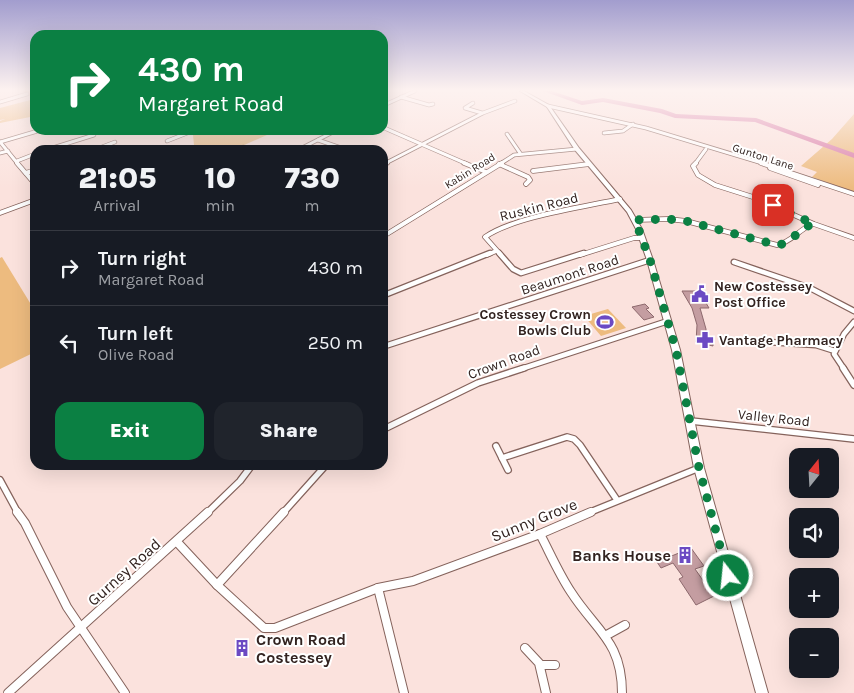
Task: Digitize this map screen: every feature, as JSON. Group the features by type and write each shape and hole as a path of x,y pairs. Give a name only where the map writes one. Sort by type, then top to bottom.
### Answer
{"street":[{"path":"388,162 463,123"},
{"path":"559,123 577,150 620,199 635,220 650,260 676,350 699,468 762,693"},
{"name":"Gunton Lane","path":"630,123 793,172 854,194"},
{"path":"604,133 616,133 629,129 633,124"},
{"name":"Gunton Lane","path":"641,127 787,174 854,198"},
{"path":"388,129 486,172"},
{"path":"30,133 0,142 30,178"},
{"path":"507,134 520,153"},
{"path":"62,145 94,135"},
{"path":"168,141 183,135"},
{"path":"308,145 327,135"},
{"path":"317,140 332,145"},
{"path":"111,145 115,142"},
{"path":"706,149 693,166 695,171 704,180 756,198 814,224 854,238"},
{"name":"Kabin Road","path":"388,233 499,164 520,153 577,150"},
{"path":"0,153 8,151"},
{"path":"17,161 30,156"},
{"path":"499,164 536,179"},
{"path":"534,171 589,164"},
{"path":"26,173 30,172"},
{"path":"526,184 530,180 528,177"},
{"name":"Ruskin Road","path":"496,251 486,239 486,235 489,232 620,199"},
{"path":"0,213 30,202"},
{"path":"635,220 668,219 686,221 777,245 785,244 806,226 814,224"},
{"path":"388,294 496,251 513,269 521,273 634,238 642,238"},
{"name":"Beaumont Road","path":"388,345 650,260"},
{"path":"734,262 743,267 810,288 854,311"},
{"name":"Crown Road","path":"388,427 478,384 668,321"},
{"path":"854,322 844,334 835,351 835,359 854,385"},
{"path":"768,342 816,345 835,351"},
{"path":"776,343 779,350"},
{"name":"Valley Road","path":"691,421 854,439"},
{"path":"502,458 567,437 574,439 617,500"},
{"path":"496,446 508,470"},
{"name":"Sunny Grove","path":"218,585 264,628 275,628 378,588 414,581 540,534 617,500 699,468"},
{"name":"Gurney Road","path":"8,693 82,629 177,542 240,481 248,470"},
{"path":"177,542 218,585 322,470"},
{"path":"0,480 12,504 25,523 64,600 125,693"},
{"path":"540,534 571,592 605,636 618,658 622,676 622,693"},
{"path":"378,588 404,693"},
{"path":"605,636 625,625"},
{"path":"525,648 536,656 542,665 546,693"},
{"path":"542,665 555,665"}],"shaded area":[{"path":"846,123 854,123 854,193 812,177 817,172 801,166 832,139"},
{"path":"193,135 267,135 244,145 194,145"},
{"path":"2,257 30,303 30,354 0,369 0,258"},
{"name":"Costessey Crown Bowls Club","path":"608,309 626,328 601,336 584,316"}],"building":[{"path":"682,291 702,291 709,303 706,303 709,308 700,308 706,329 706,337 713,338 713,346 696,342 697,325 692,308"},
{"path":"645,304 649,308 646,309 654,317 644,320 632,307"},
{"path":"691,548 704,566 695,569 714,596 696,605 679,579 683,577 673,563 661,568 657,562"}],"waterway":[{"path":"765,123 854,156"}],"place":[{"name":"New Costessey Post Office","path":"700,294"},
{"name":"Costessey Crown Bowls Club","path":"605,322"},
{"name":"Vantage Pharmacy","path":"705,340"},
{"name":"Banks House","path":"685,555"},
{"name":"Crown Road Costessey","path":"242,648"}],"route":[{"path":"728,576 699,468 676,350 650,260 635,220 668,219 686,221 777,245 785,244 806,226 814,224 773,205"}]}
